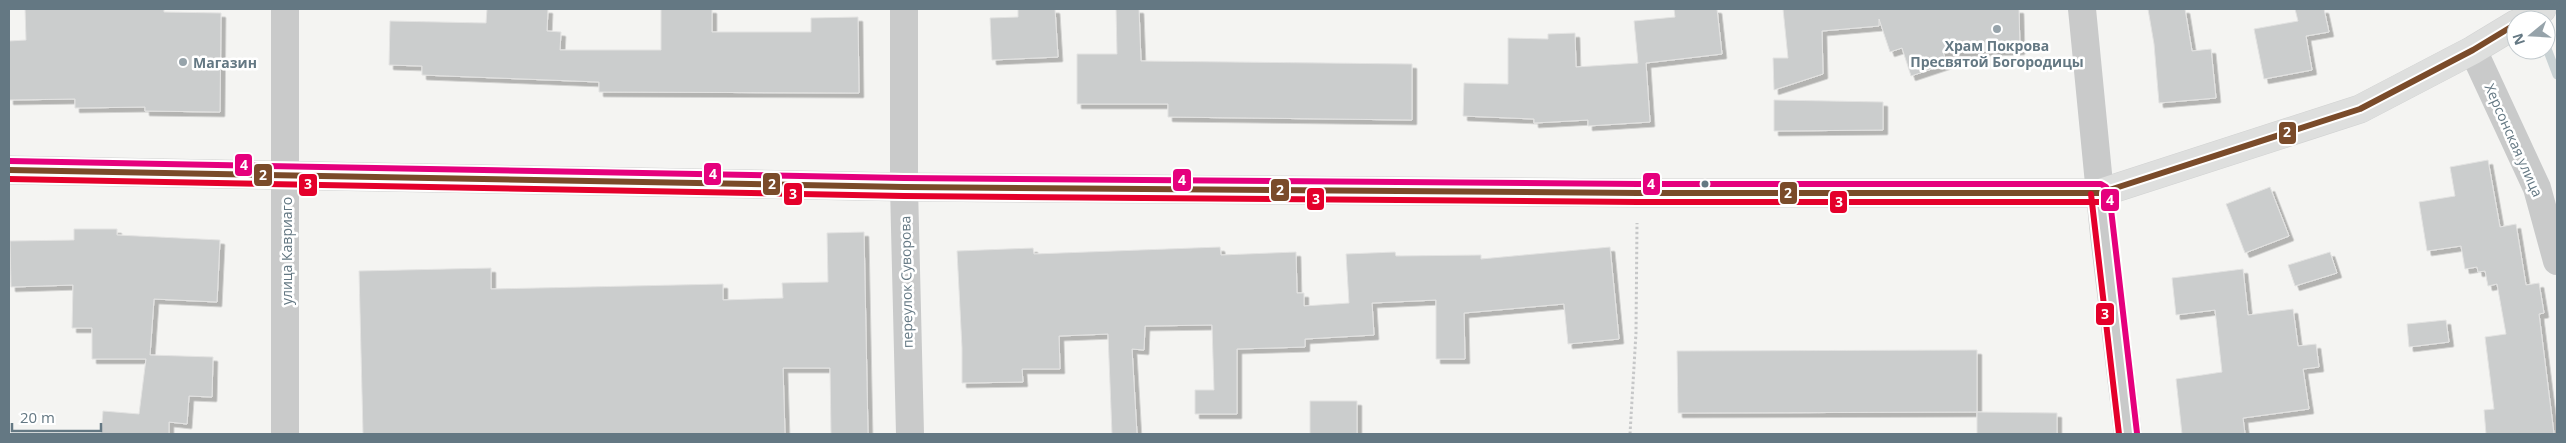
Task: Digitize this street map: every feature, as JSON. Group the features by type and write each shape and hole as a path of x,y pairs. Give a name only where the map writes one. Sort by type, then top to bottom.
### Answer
{"main road":[{"path":"9,170 904,187 1638,193 2100,193 2360,109 2473,50 2506,30"}],"street":[{"name":"улица Кавриаго","path":"285,9 287,176 285,434"},
{"name":"переулок Суворова","path":"904,9 904,187 910,434"},
{"path":"2082,9 2100,193 2128,434"},
{"name":"Херсонская улица","path":"2473,50 2537,188 2557,261"}],"path":[{"path":"1630,434 1636,333 1638,193"}],"building":[{"path":"25,9 164,9 164,12 221,13 220,112 145,111 145,107 75,108 75,99 9,100 9,41 26,40"},
{"path":"487,9 548,9 547,31 561,32 560,50 661,50 661,9 712,9 712,32 811,32 811,18 858,17 859,93 599,92 599,82 422,75 422,66 389,65 390,21 486,23"},
{"path":"1018,9 1055,9 1058,57 992,60 990,18 1018,17"},
{"path":"1116,9 1139,9 1141,61 1412,64 1412,120 1168,117 1168,104 1077,104 1077,54 1117,54"},
{"path":"1674,9 1717,9 1722,54 1646,63 1650,122 1588,126 1588,120 1534,123 1534,119 1463,116 1464,83 1508,84 1508,38 1548,39 1548,34 1575,33 1576,67 1638,63 1634,21 1675,17"},
{"path":"1783,9 2019,9 2020,50 1943,52 1947,64 1911,76 1902,48 1890,52 1879,19 1879,26 1822,31 1823,74 1774,90 1773,58 1788,58"},
{"path":"2148,9 2185,9 2192,51 2211,49 2216,98 2159,103 2154,44"},
{"path":"2295,9 2324,9 2329,32 2306,36 2312,70 2264,79 2254,29 2298,21"},
{"path":"1774,100 1883,102 1883,130 1774,131"},
{"path":"2488,160 2500,227 2516,224 2526,285 2539,283 2544,313 2539,314 2554,434 2486,434 2484,410 2494,409 2485,337 2506,334 2497,284 2488,286 2485,271 2478,272 2477,267 2465,269 2461,246 2427,251 2419,202 2455,196 2450,167"},
{"path":"2270,187 2289,236 2245,253 2226,204"},
{"path":"74,229 117,229 117,235 220,240 217,302 154,299 150,355 213,357 212,397 189,396 187,424 169,422 169,434 101,434 103,411 139,414 146,359 92,359 92,328 72,328 73,285 11,287 10,241 74,240"},
{"path":"864,232 868,434 831,434 830,368 783,368 785,434 363,434 359,271 491,268 491,289 723,284 723,300 783,298 782,283 828,282 827,233"},
{"path":"1220,247 1221,255 1296,252 1297,293 1304,293 1304,306 1349,303 1346,254 1395,252 1396,256 1481,255 1481,259 1610,247 1619,339 1568,344 1564,304 1464,313 1465,359 1436,359 1436,300 1372,303 1374,335 1305,339 1305,347 1237,349 1237,414 1195,414 1195,390 1214,390 1212,325 1145,326 1144,350 1132,349 1137,434 1112,434 1108,334 1059,336 1060,369 1022,369 1023,382 962,383 957,251 1033,248 1034,254"},
{"path":"2330,252 2337,273 2295,286 2288,265"},
{"path":"2243,269 2248,315 2293,309 2298,346 2316,344 2319,367 2303,369 2309,409 2243,418 2245,434 2182,434 2176,379 2222,372 2215,310 2176,315 2172,278"},
{"path":"2446,320 2449,342 2409,347 2407,324"},
{"path":"1977,350 1977,412 1678,413 1677,351"},
{"path":"1310,401 1357,401 1357,434 1310,434"},
{"path":"1977,412 2057,413 2057,434 1977,434"}],"waterway":[{"path":"2551,60 2557,75"}],"transit line":[{"name":"2","path":"9,170 904,187 1638,193 2100,193 2360,109 2473,50 2506,30"},
{"name":"4","path":"9,161 904,178 1638,184 2101,184 2109,192 2137,433"},
{"name":"3","path":"9,179 904,196 1638,202 2100,202"},
{"name":"3","path":"2091,194 2119,434"}],"place":[{"name":"Храм Покрова Пресвятой Богородицы","path":"1997,29"},
{"name":"Магазин","path":"183,62"}]}
